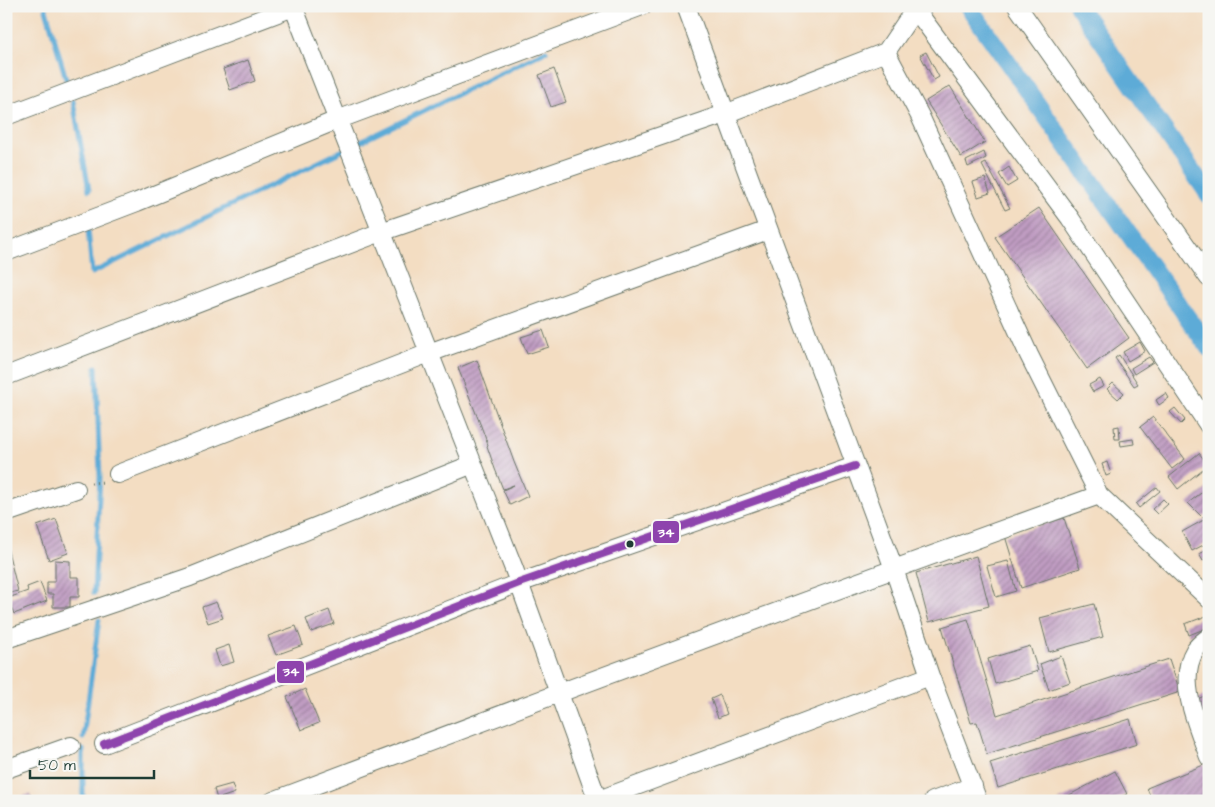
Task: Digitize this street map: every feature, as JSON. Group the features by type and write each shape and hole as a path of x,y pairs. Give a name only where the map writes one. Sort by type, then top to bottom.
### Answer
{"street":[{"path":"6,252 93,219 337,120 642,6"},
{"path":"686,6 894,569 930,676 975,794 933,801"},
{"path":"1017,6 1209,278"},
{"path":"6,116 294,7 519,583 597,800 930,676"},
{"path":"6,376 382,232 725,114 886,52 914,8 1070,218 1209,426"},
{"path":"886,52 920,116 1029,354 1098,495 1209,599"},
{"path":"112,478 429,353 768,230"},
{"path":"6,639 190,577 473,464"},
{"path":"104,744 519,583 856,466"},
{"path":"6,513 76,489"},
{"path":"273,801 559,692 1098,495"},
{"path":"1209,637 1195,649 1187,670 1188,694 1209,757"},
{"path":"6,769 71,746"}],"path":[{"path":"93,483 112,478"}],"building":[{"path":"926,52 939,77 934,80 920,55"},
{"path":"248,60 255,81 230,90 223,69"},
{"path":"554,69 566,102 551,107 539,75"},
{"path":"950,86 985,142 961,157 926,101"},
{"path":"984,152 986,158 968,167 966,161"},
{"path":"986,163 1010,208 1005,210 982,165"},
{"path":"1009,167 1017,181 1007,187 999,174"},
{"path":"985,178 990,193 978,197 973,182"},
{"path":"1039,208 1129,338 1087,369 995,237"},
{"path":"543,330 549,347 527,354 521,337"},
{"path":"1140,342 1145,351 1128,361 1123,352"},
{"path":"1119,355 1138,384 1134,386 1115,358"},
{"path":"1149,357 1153,362 1134,374 1131,368"},
{"path":"477,360 528,496 510,505 503,490 514,485 503,489 458,368"},
{"path":"1100,379 1104,386 1093,392 1089,385"},
{"path":"1113,383 1124,393 1118,399 1107,389"},
{"path":"1166,393 1169,398 1159,405 1156,400"},
{"path":"1175,408 1185,420 1181,424 1170,412"},
{"path":"1153,417 1185,459 1172,469 1140,427"},
{"path":"1119,426 1120,439 1115,439 1114,427"},
{"path":"1133,439 1134,444 1121,446 1120,441"},
{"path":"1199,453 1208,465 1178,489 1169,477"},
{"path":"1107,462 1111,474 1106,476 1102,464"},
{"path":"1157,487 1160,491 1139,508 1136,504"},
{"path":"1209,487 1209,514 1202,517 1188,503"},
{"path":"1163,499 1168,504 1157,514 1152,509"},
{"path":"1209,517 1209,542 1192,551 1182,532"},
{"path":"1064,518 1080,568 1021,588 1005,536"},
{"path":"56,519 68,553 49,560 37,526"},
{"path":"6,543 18,591 6,594"},
{"path":"1209,549 1209,557 1203,561 1199,554"},
{"path":"976,556 989,606 929,622 916,573"},
{"path":"55,560 70,561 70,577 79,577 79,597 70,597 70,607 53,607 53,594 47,594 47,582 55,582"},
{"path":"1008,561 1016,591 996,597 987,566"},
{"path":"40,582 47,601 14,614 8,598 28,591 27,587"},
{"path":"216,602 223,618 208,623 202,607"},
{"path":"1094,604 1103,637 1049,652 1040,618"},
{"path":"329,610 334,624 311,632 306,619"},
{"path":"1209,615 1209,627 1189,635 1185,624"},
{"path":"968,619 997,715 1169,659 1180,692 987,754 977,722 971,723 942,627"},
{"path":"296,626 303,645 276,655 268,636"},
{"path":"229,645 234,662 220,666 215,650"},
{"path":"1030,646 1038,671 995,684 988,659"},
{"path":"1061,656 1070,682 1049,690 1040,664"},
{"path":"305,689 319,723 301,730 287,697"},
{"path":"1209,694 1209,730 1195,700"},
{"path":"720,695 727,714 718,718 711,699"},
{"path":"1130,719 1137,744 998,788 990,763"},
{"path":"1206,764 1209,771 1209,795 1193,801 1152,801 1147,788"},
{"path":"1115,771 1127,794 1114,801 1058,801"},
{"path":"232,784 235,793 217,799 214,789"},
{"path":"30,794 32,801 11,800"}],"waterway":[{"path":"45,6 68,86"},
{"path":"968,6 1209,348"},
{"path":"1078,6 1209,195"},
{"path":"88,229 92,273 546,51"},
{"path":"73,101 89,190"},
{"path":"94,593 100,477 96,367"},
{"path":"83,738 99,620"},
{"path":"83,750 83,801"}],"transit line":[{"name":"34","path":"104,744 519,583 855,466"}]}
